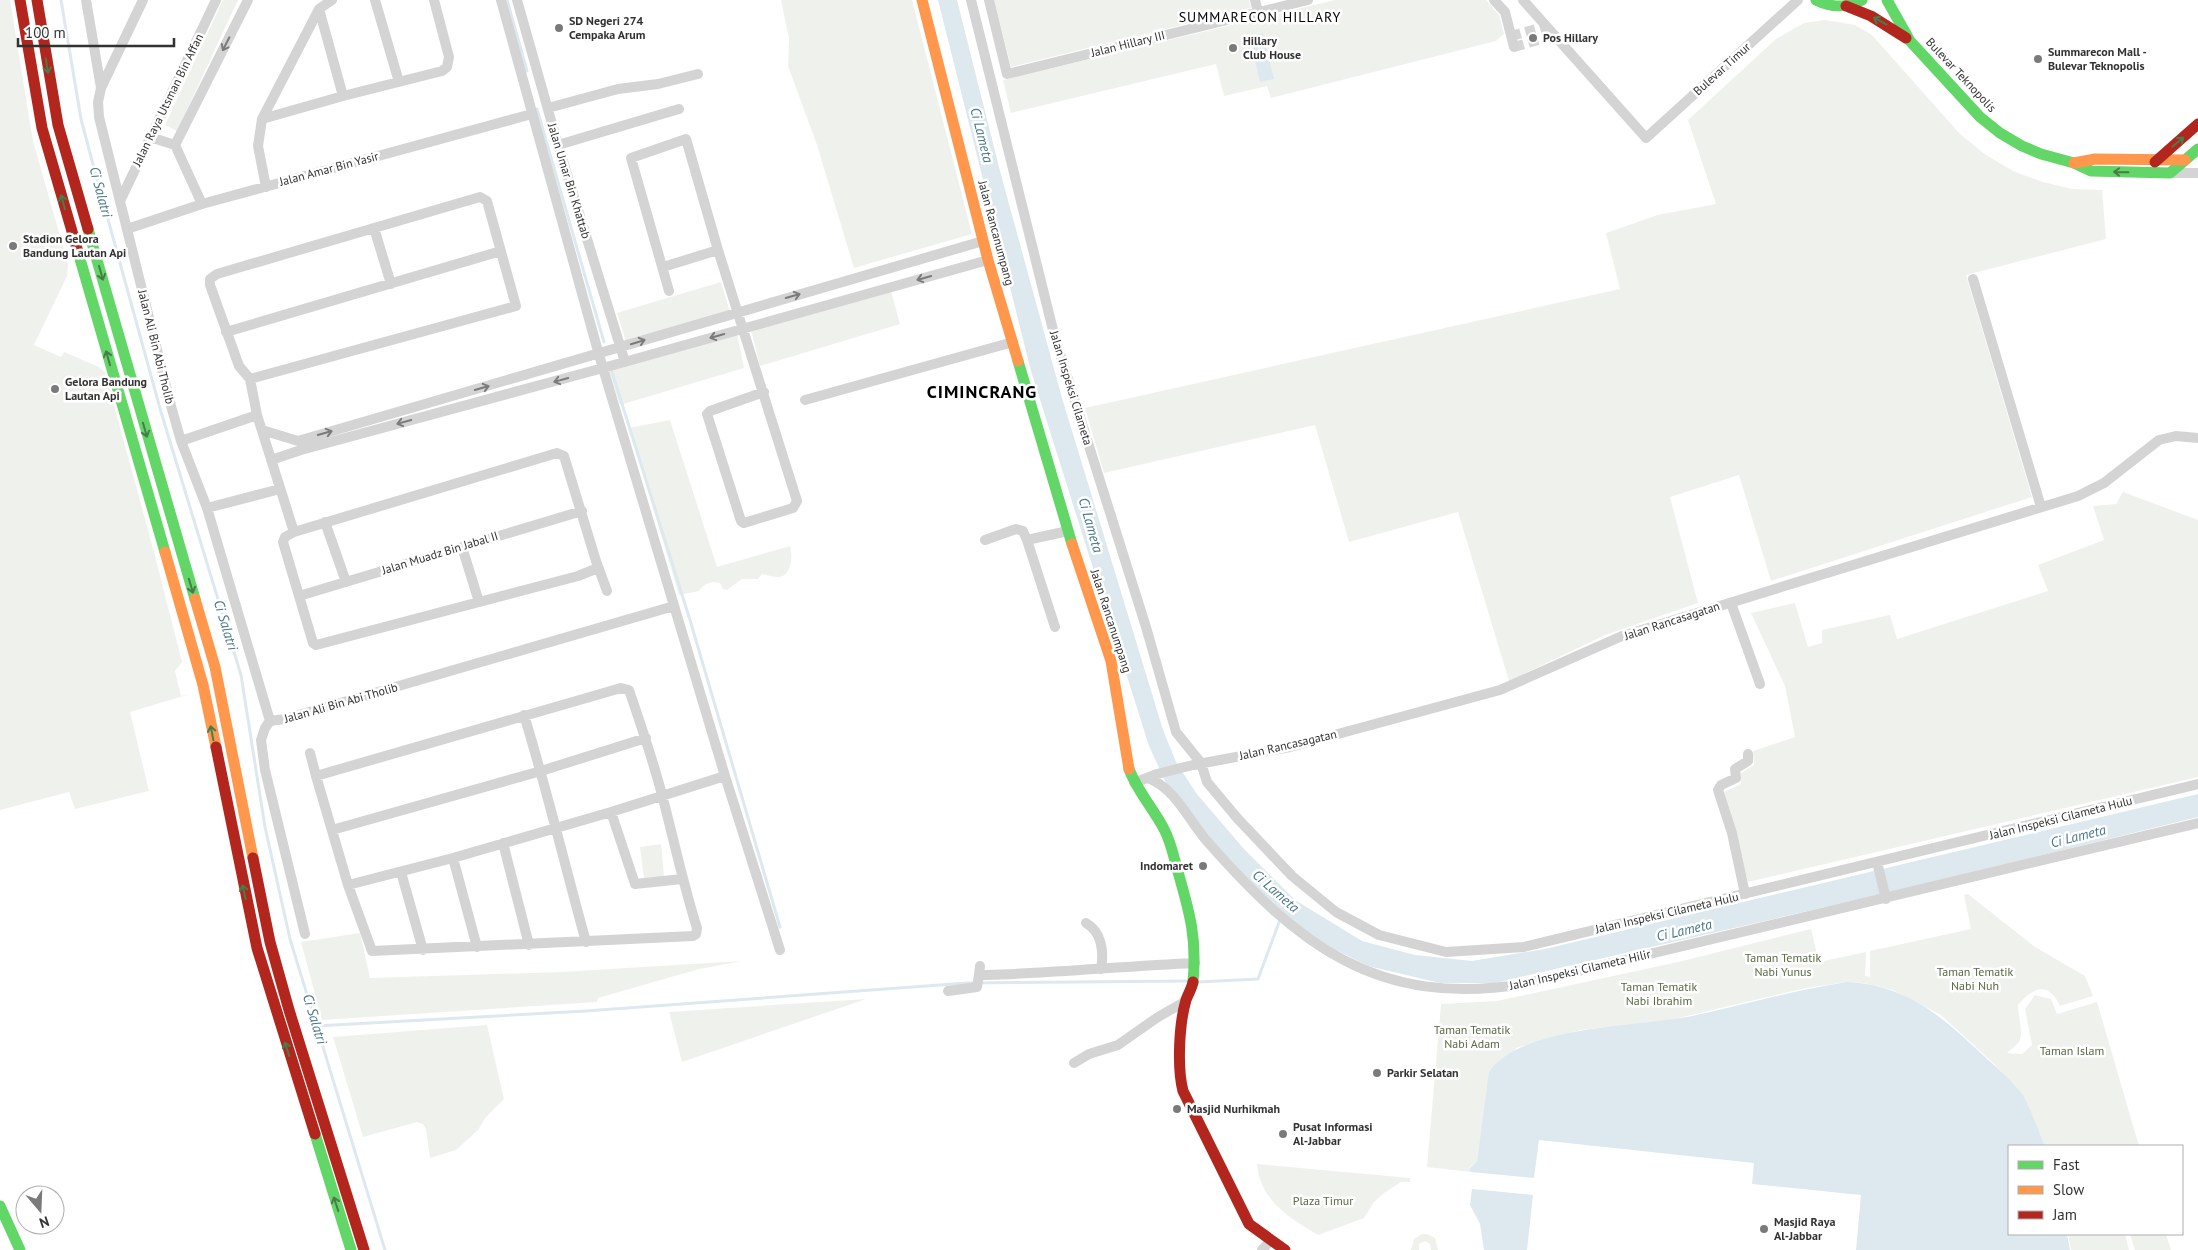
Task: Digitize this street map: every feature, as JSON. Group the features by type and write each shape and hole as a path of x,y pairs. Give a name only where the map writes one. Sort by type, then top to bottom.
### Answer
{"street":[{"path":"20,0 42,128 203,685 257,948 351,1250"},
{"path":"37,0 58,125 215,666 270,942 289,1010 364,1250"},
{"path":"86,0 101,88"},
{"name":"Jalan Raya Utsman Bin Affan","path":"120,201 216,0"},
{"path":"175,145 248,0"},
{"path":"266,187 258,146 262,118 319,9 332,0"},
{"path":"375,0 399,82"},
{"path":"262,118 442,71 449,62 434,0"},
{"name":"Jalan Umar Bin Khattab","path":"501,0 598,355 724,776 780,950"},
{"name":"Jalan Umar Bin Khattab","path":"517,0 558,145 625,362"},
{"name":"Jalan Rancanumpang","path":"922,0 988,260 1068,531 1111,661 1116,682 1128,766 1134,783 1163,827 1169,840 1191,916 1195,940 1194,967 1193,985 1186,1001 1181,1033 1180,1080 1182,1091 1249,1224 1285,1250"},
{"name":"Jalan Inspeksi Cilameta","path":"971,0 1055,338 1146,627 1176,732 1197,764"},
{"name":"Jalan Hillary III","path":"989,0 1007,74 1308,0"},
{"path":"1255,0 1258,12"},
{"path":"1494,0 1505,12 1514,47"},
{"name":"Bulevar Timur","path":"1524,0 1646,138 1798,0"},
{"name":"Bulevar Teknopolis","path":"1816,0 1832,6 1846,6 1871,16 1910,41"},
{"path":"1846,6 1862,0"},
{"name":"Bulevar Teknopolis","path":"1887,0 1910,41 1980,117 2000,133 2022,146 2054,159 2074,163 2091,171 2198,173"},
{"path":"101,88 142,1"},
{"path":"319,9 343,96"},
{"name":"Jalan Amar Bin Yasir","path":"127,229 202,204 547,105 618,89 658,84 698,74"},
{"name":"Jalan Ali Bin Abi Tholib","path":"101,88 98,102 99,117 181,441 207,508 270,721 294,716 674,606"},
{"path":"558,145 679,109"},
{"path":"2144,172 2198,124"},
{"path":"150,137 175,145 202,204"},
{"path":"669,291 631,158 685,139 688,140 718,250 764,392 796,501 793,508 744,523 740,521 707,414 710,411 764,392"},
{"path":"2170,173 2198,149"},
{"name":"Bulevar Teknopolis","path":"2074,163 2095,159 2198,160"},
{"path":"250,379 516,306 487,200 482,197 212,276 210,285 226,332 239,366 250,379 257,415 294,532"},
{"path":"374,228 391,284"},
{"path":"271,460 299,446 738,312 983,241"},
{"path":"663,267 718,250"},
{"path":"226,332 501,251"},
{"path":"942,253 942,264 948,271"},
{"path":"262,430 299,446 603,368 988,260"},
{"path":"1973,279 2041,507"},
{"path":"804,400 1013,342"},
{"path":"181,441 257,415"},
{"name":"Jalan Rancasagatan","path":"1134,783 1197,764 1290,747 1500,690 1622,636 2093,490 2159,440 2176,436 2198,438"},
{"path":"598,568 320,646 313,643 283,542 285,537 294,532 556,453 564,456 598,568 607,591"},
{"path":"207,508 280,489"},
{"name":"Jalan Muadz Bin Jabal II","path":"299,596 582,511"},
{"path":"325,522 346,582"},
{"path":"985,540 1020,528 1027,540 1055,627"},
{"path":"1027,540 1068,531"},
{"path":"462,546 478,602"},
{"path":"1730,603 1760,684"},
{"path":"310,753 316,776 348,885 372,951 586,942 692,936 696,934 697,928 682,879 662,794 646,738 629,690 626,688 524,715 316,776"},
{"path":"524,715 541,771 554,828 586,942"},
{"path":"270,721 265,728 261,740 265,770 305,934"},
{"path":"332,830 541,771 646,738"},
{"path":"1745,894 1732,833 1718,790 1721,784 1736,778 1735,769 1747,762 1748,754"},
{"name":"Jalan Inspeksi Cilameta Hulu","path":"1197,764 1207,782 1238,819 1292,876 1336,912 1378,935 1446,952 1524,947 1745,894 1878,866 2198,784"},
{"path":"348,885 453,858 611,812 662,794 724,776"},
{"name":"Jalan Inspeksi Cilameta Hilir","path":"1153,776 1167,789 1204,837 1238,876 1279,915 1324,950 1355,967 1387,979 1438,989 1498,988 1524,984 1885,895 2198,823"},
{"path":"611,812 635,884 682,879"},
{"path":"503,843 529,944"},
{"path":"453,858 477,947"},
{"path":"1878,866 1885,895"},
{"path":"401,872 423,950"},
{"path":"1086,923 1093,927 1101,945 1104,955 1101,969"},
{"path":"948,991 974,989 979,976 1101,969 1194,967"},
{"path":"1074,1063 1089,1054 1118,1045 1158,1017 1186,1001"},
{"path":"0,1206 20,1250"},
{"path":"1262,1250 1270,1241"}],"green space":[{"name":"Gelora Bandung Lautan Api","path":"0,0 10,0 33,141 68,264 67,276 34,345 61,357 64,352 99,367 105,372 182,662 175,671 181,696 190,694 130,712 149,791 75,809 69,792 0,810"},
{"path":"223,0 238,0 177,131 165,125"},
{"path":"781,0 912,0 972,234 854,268 817,145 788,66 789,39"},
{"path":"994,0 1249,0 1251,8 1011,67"},
{"path":"1335,0 1486,0 1499,15 1504,34 1496,41 1271,98 1267,86 1224,96 1216,64 1011,113 1003,80"},
{"path":"1825,20 1855,25 1872,35 1960,134 1986,155 2015,172 2043,182 2072,189 2102,190 2106,239 1966,275 2032,497 1771,581 1739,475 1670,497 1698,603 1605,635 1509,681 1458,512 1349,542 1315,425 1104,473 1085,408 1620,289 1606,233 1658,215 1716,204 1688,120 1776,39 1804,23"},
{"path":"721,282 730,312 626,342 617,313"},
{"path":"891,291 900,324 760,366 751,330"},
{"path":"737,333 744,368 620,405 608,371"},
{"path":"670,420 717,567 790,546 789,569 783,576 777,577 762,574 758,579 742,579 727,590 723,589 720,583 714,582 706,584 699,591 679,595 629,428"},
{"path":"2123,492 2198,520 2198,777 1748,882 1724,792 1741,784 1741,773 1754,765 1753,751 1795,737 1785,686 1751,613 1795,603 1808,647 1822,643 1822,630 1890,615 1897,639 2048,591 2038,565 2104,540 2093,506 2116,504"},
{"path":"661,844 664,877 644,878 640,847"},
{"path":"1968,894 2035,947 2085,976 2093,996 2060,1006 2050,992 2045,990 2040,989 2029,994 2018,1005 2021,1030 2020,1039 2007,1053 2022,1054 2032,1045 2025,1009 2035,995 2051,999 2057,1014 2097,1002 2139,1145 2045,1145 2023,1096 1994,1064 1941,1015 1893,990 1864,983 1847,982 1806,988 1670,1020 1580,1030 1516,1048 1482,1127 1477,1161 1469,1168 1471,1172 1427,1167 1441,1004 1497,1001 1678,962 1811,929 1819,962 1866,952 1865,976 1870,977 1870,951 1971,929 1964,895"},
{"path":"360,933 370,978 561,972 742,961 699,969 598,998 597,1002 322,1020 301,942"},
{"path":"866,999 682,1062 669,1012"},
{"path":"487,1025 504,1099 486,1117 478,1130 456,1150 430,1158 426,1129 423,1124 417,1122 363,1137 333,1037"},
{"name":"Plaza Timur","path":"1257,1164 1410,1178 1410,1182 1401,1182 1384,1193 1374,1202 1364,1218 1318,1235 1287,1215 1270,1198 1259,1177"},
{"path":"1422,1234 1435,1238 1438,1250 1431,1250 1430,1244 1425,1241 1419,1244 1419,1250 1411,1250 1414,1239"},
{"path":"2068,1235 2125,1235 2129,1250 2071,1250"},
{"path":"2130,1235 2166,1235 2171,1250 2135,1250"}],"water":[{"name":"Ci Lameta","path":"938,0 957,0 1000,171 1062,398 1163,730 1176,762 1196,793 1244,849 1295,900 1362,941 1415,955 1472,961 1545,949 2198,794 2198,817 1925,884 1495,983 1440,983 1368,966 1318,941 1281,914 1202,831 1166,783 1149,746 1031,371"},
{"path":"1263,33 1274,79 1260,82 1249,36"},
{"path":"1847,982 1869,984 1906,996 1953,1028 2006,1076 2024,1097 2045,1145 2008,1145 2008,1235 2067,1235 2070,1250 1856,1250 1861,1195 1752,1184 1754,1163 1539,1140 1534,1178 1471,1172 1469,1169 1477,1161 1489,1072 1505,1057 1527,1045 1582,1030 1692,1016"},
{"path":"1472,1189 1533,1195 1527,1250 1484,1250 1480,1224 1470,1205"}],"waterway":[{"name":"Ci Salatri","path":"61,0 81,119 95,172 161,412 241,675 265,827 290,939 385,1250"},
{"path":"507,0 527,71"},
{"path":"537,109 604,342"},
{"path":"612,372 690,620 780,927"},
{"path":"1198,982 1258,979 1281,917"},
{"path":"316,1026 586,1011 967,983 1189,981"}],"tunnel":[{"path":"1511,36 1547,26"},
{"path":"1514,47 1555,35"}],"traffic: fast":[{"path":"1816,0 1839,6 1862,0"},
{"path":"1887,0 1910,41 1980,117 2000,133 2022,146 2041,154 2074,163 2091,171 2170,173 2198,149"},
{"path":"88,229 195,599"},
{"path":"78,252 165,552"},
{"path":"1018,361 1072,544"},
{"path":"1129,769 1136,785 1160,821 1169,839 1192,926 1194,952 1193,982"},
{"path":"315,1134 351,1250"},
{"path":"0,1206 20,1250"}],"traffic: slow":[{"path":"922,0 988,260 1018,361"},
{"path":"2074,163 2095,159 2185,160"},
{"path":"1072,544 1111,661 1129,769"},
{"path":"165,552 203,685 216,747"},
{"path":"195,599 215,667 253,858"}],"traffic: jam":[{"path":"20,0 42,128 78,252"},
{"path":"37,0 58,125 88,229"},
{"path":"1846,6 1871,16 1906,38"},
{"path":"2155,162 2198,124"},
{"path":"216,747 257,948 315,1134"},
{"path":"253,858 270,942 289,1010 364,1250"},
{"path":"1193,982 1186,1000 1180,1033 1179,1058 1183,1091 1249,1224 1285,1250"}],"place":[{"name":"SD Negeri 274 Cempaka Arum","path":"559,28"},
{"name":"Pos Hillary","path":"1533,38"},
{"name":"Hillary Club House","path":"1233,48"},
{"name":"Summarecon Mall - Bulevar Teknopolis","path":"2038,59"},
{"name":"Stadion Gelora Bandung Lautan Api","path":"13,246"},
{"name":"Gelora Bandung Lautan Api","path":"55,389"},
{"name":"Indomaret","path":"1203,866"},
{"name":"Parkir Selatan","path":"1377,1073"},
{"name":"Masjid Nurhikmah","path":"1177,1109"},
{"name":"Pusat Informasi Al-Jabbar","path":"1283,1134"},
{"name":"Masjid Raya Al-Jabbar","path":"1764,1229"}],"district":[{"name":"SUMMARECON HILLARY","path":"1260,17"},
{"name":"CIMINCRANG","path":"982,392"}],"park label":[{"name":"Taman Tematik Nabi Yunus","path":"1783,965"},
{"name":"Taman Tematik Nabi Nuh","path":"1975,979"},
{"name":"Taman Tematik Nabi Ibrahim","path":"1659,994"},
{"name":"Taman Tematik Nabi Adam","path":"1472,1037"},
{"name":"Taman Islam","path":"2072,1051"}]}
